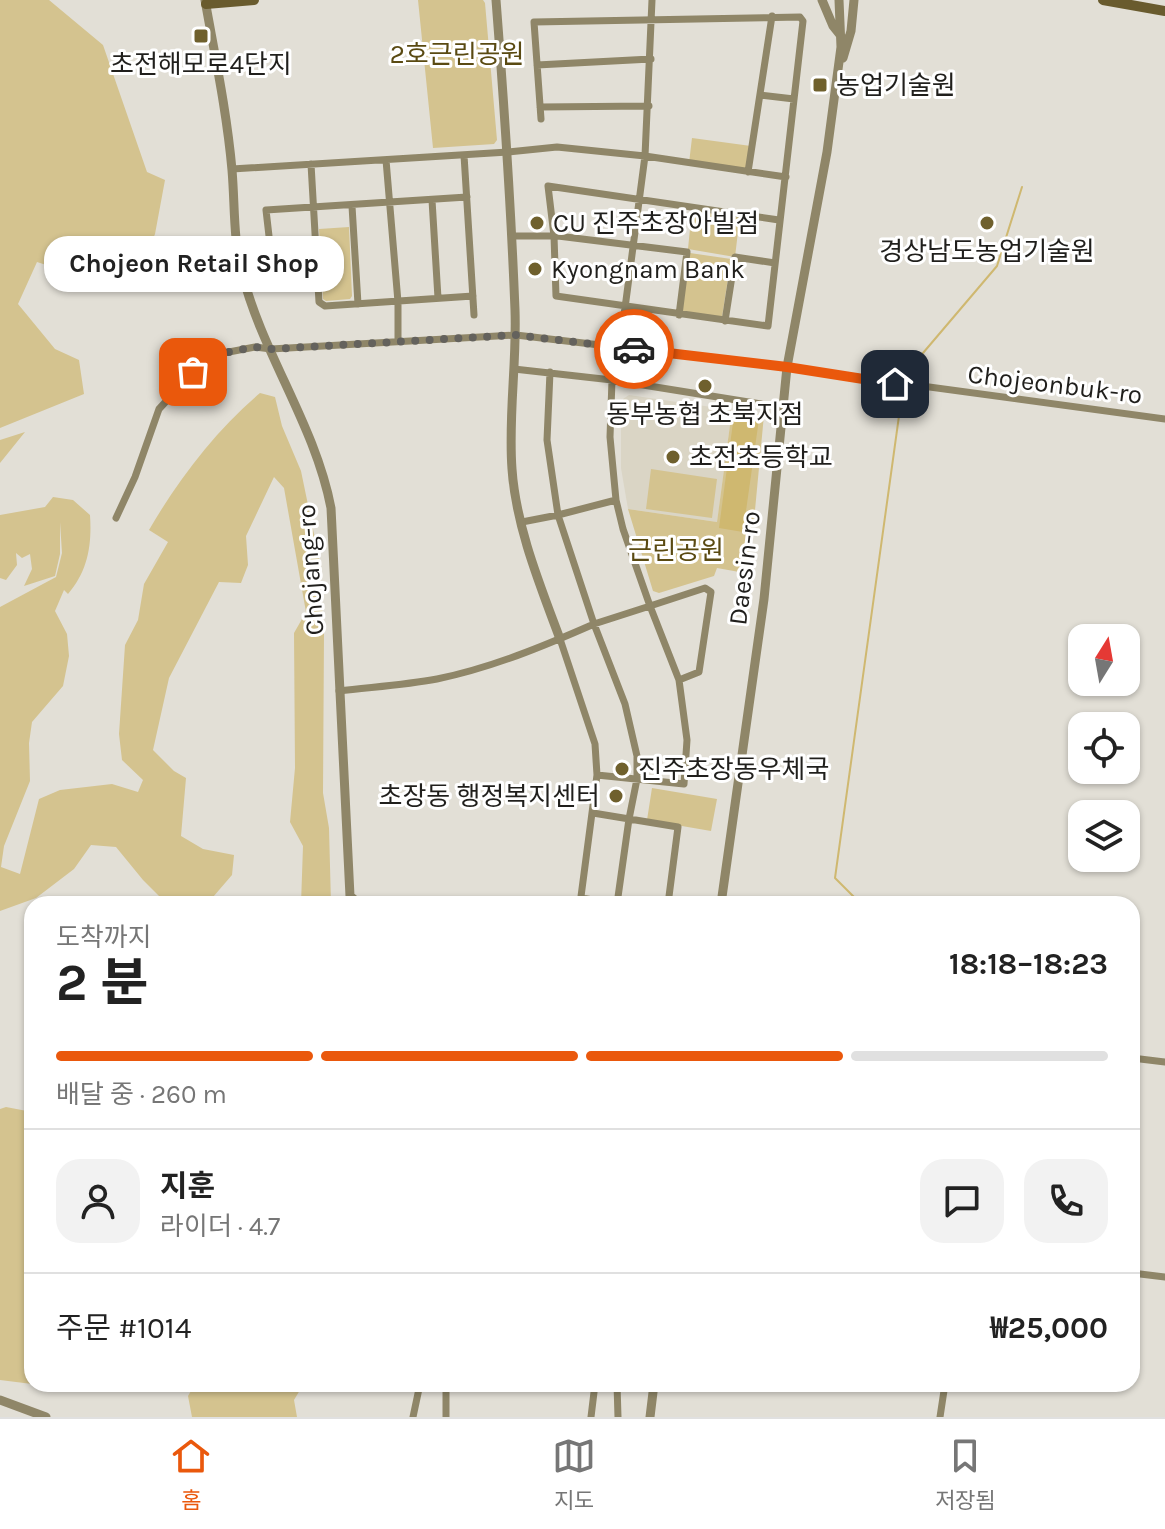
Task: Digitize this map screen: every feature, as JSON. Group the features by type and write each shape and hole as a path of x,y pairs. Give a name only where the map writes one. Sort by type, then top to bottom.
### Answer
{"main road":[{"path":"206,2 254,0"},
{"path":"1103,0 1165,11"}],"street":[{"path":"496,0 508,152 516,335 510,417 512,472 539,582 595,744 597,775 581,896"},
{"path":"597,775 684,784 687,740 679,680 623,529 616,500 610,437 612,380 645,156 652,0"},
{"path":"822,0 833,26 841,36"},
{"name":"Daesin-ro","path":"722,896 764,599 787,367 827,152 838,68 841,36 839,0"},
{"path":"838,68 847,51 854,0"},
{"name":"Chojang-ro","path":"206,2 232,169 236,244 241,273 325,480 331,508 350,896"},
{"path":"748,172 772,16"},
{"path":"541,119 534,22 800,17 803,21 768,326 556,296 548,186 779,220"},
{"path":"537,65 651,59"},
{"path":"760,95 794,99"},
{"path":"540,107 649,106"},
{"path":"232,169 546,147 645,156 786,177"},
{"path":"464,155 474,315"},
{"path":"386,160 398,302 398,341"},
{"path":"311,164 319,302 325,306 473,296"},
{"path":"318,285 286,287 279,284 266,210 467,197"},
{"path":"432,200 438,298"},
{"path":"352,206 358,304"},
{"path":"512,236 554,236 687,252 679,315"},
{"path":"725,321 735,257 775,263"},
{"name":"Chojeonbuk-ro","path":"116,518 135,477 159,409 208,356 255,347 271,349 516,335 787,367 1165,419"},
{"path":"514,369 612,380 761,404"},
{"path":"550,372 547,440 558,515 594,624 625,704 637,756 637,779 618,896"},
{"path":"522,522 616,500"},
{"path":"339,691 463,673 594,624 705,588 711,592 699,672 679,680"},
{"path":"593,813 678,827 669,896"},
{"path":"1140,1059 1165,1062"},
{"path":"1140,1274 1165,1277"},
{"path":"413,1417 418,1392"},
{"path":"446,1392 446,1417"},
{"path":"591,1417 594,1392"},
{"path":"617,1392 618,1417"},
{"path":"650,1417 653,1392"},
{"path":"940,1417 944,1392"},
{"path":"0,1400 46,1417"}],"shaded area":[{"name":"초전초등학교","path":"629,395 732,410 717,522 628,509 621,468 621,421 623,399"},
{"path":"734,415 759,419 743,532 719,528"}],"green space":[{"path":"0,0 49,0 103,45 147,172 165,180 155,234 138,277 86,278 37,262 18,304 55,349 79,360 84,394 0,428"},
{"name":"2호근린공원","path":"418,0 483,0 485,3 497,140 494,144 433,148"},
{"path":"692,138 751,146 747,171 689,163"},
{"path":"692,208 740,215 735,257 688,249"},
{"path":"349,227 352,296 350,299 326,301 323,299 319,229"},
{"path":"690,253 731,259 722,317 682,312"},
{"path":"260,393 275,397 282,426 301,471 319,558 324,634 323,793 329,828 331,896 301,896 303,846 290,822 295,768 294,633 306,612 284,488 274,477 246,536 248,565 241,583 219,582 169,678 153,750 174,771 186,778 181,836 203,849 234,855 232,875 214,896 159,896 116,847 91,845 74,869 39,896 24,896 24,902 0,911 0,607 56,577 62,553 60,522 60,554 55,576 24,586 32,569 30,554 22,558 16,553 17,565 6,580 0,578 0,515 45,507 53,497 73,500 90,515 89,547 84,567 68,594 64,590 55,611 67,634 69,656 63,686 32,722 30,781 4,846 1,867 20,874 39,799 60,790 112,784 138,792 143,780 122,760 119,734 125,645 138,620 144,584 168,542 149,530 172,493 228,423"},
{"name":"근린공원","path":"732,410 764,415 755,510 745,573 717,568 714,576 659,593 653,591 628,509 717,522"},
{"path":"25,432 0,463 0,440"},
{"path":"651,469 717,479 712,518 646,509"},
{"path":"652,788 717,799 711,831 647,820"},
{"path":"0,1109 24,1110 24,1383 0,1380"},
{"path":"190,1392 299,1392 294,1400 297,1417 192,1417 188,1396"}],"waterway":[{"path":"904,381 906,373 997,266 1022,187"},
{"path":"853,896 835,878 903,387"}],"way so far":[{"path":"193,372 208,356 255,347 271,349 516,335 634,349"}],"place":[{"name":"초전해모로4단지","path":"201,36"},
{"name":"농업기술원","path":"820,85"},
{"name":"CU 진주초장아빌점","path":"537,223"},
{"name":"경상남도농업기술원","path":"987,223"},
{"name":"Kyongnam Bank","path":"535,269"},
{"name":"Chojeon Retail Shop","path":"193,372"},
{"name":"동부농협 초북지점","path":"705,386"},
{"name":"초전초등학교","path":"673,457"},
{"name":"진주초장동우체국","path":"622,769"},
{"name":"초장동 행정복지센터","path":"616,796"}],"route":[{"path":"634,349 787,367 895,384"}]}
